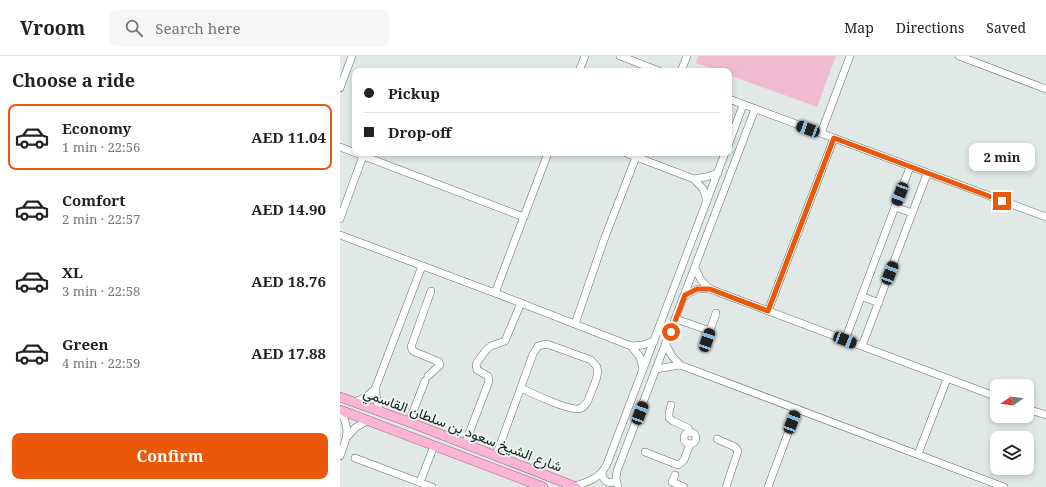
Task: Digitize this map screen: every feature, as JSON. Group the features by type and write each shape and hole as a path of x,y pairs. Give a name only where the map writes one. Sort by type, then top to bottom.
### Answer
{"main road":[{"name":"شارع الشيخ سعود بن سلطان القاسمي","path":"340,397 409,422 575,487"},
{"path":"340,403 355,402"},
{"name":"شارع الشيخ سعود بن سلطان القاسمي","path":"340,410 541,487"}],"street":[{"path":"340,88 352,56"},
{"path":"581,68 585,56"},
{"path":"620,56 651,68"},
{"path":"682,68 687,56"},
{"path":"821,133 850,56"},
{"path":"959,56 1046,89"},
{"path":"732,100 1046,218"},
{"path":"732,135 743,105"},
{"path":"602,473 602,476 606,482 613,482 617,484 617,471 755,109"},
{"path":"768,311 834,138"},
{"path":"340,147 352,152"},
{"path":"340,218 362,156 524,217"},
{"path":"495,293 547,156"},
{"path":"575,487 592,480 602,473 607,464 724,156"},
{"path":"574,324 605,237 636,157 694,179 706,178 718,173"},
{"path":"845,340 910,167"},
{"path":"862,346 927,174"},
{"path":"694,179 703,189 707,201"},
{"path":"895,207 912,213"},
{"path":"340,235 631,346 643,345 654,341"},
{"path":"379,411 376,389 422,266"},
{"path":"695,268 701,280 710,289"},
{"path":"685,295 697,289 710,289 990,394"},
{"path":"409,422 427,378 440,366 439,362 413,351 411,347 431,292"},
{"path":"861,296 878,303"},
{"path":"465,444 490,381 488,376 477,370 476,364 488,348 505,341 521,303"},
{"path":"704,348 716,312"},
{"path":"676,319 710,331"},
{"path":"496,456 535,349 543,344 547,344 590,360 597,367 597,376 588,400 583,408 578,410 569,408 521,388"},
{"path":"666,345 672,356 680,365 918,454 994,485 1004,487"},
{"path":"631,346 640,357 643,370"},
{"path":"656,369 680,365"},
{"path":"918,454 947,378"},
{"path":"355,402 366,397 376,389"},
{"path":"671,405 669,418 673,422 688,428 696,438 694,442 690,444 684,460 676,470 672,480 673,483 684,487"},
{"path":"768,487 797,409"},
{"path":"340,410 346,423 348,436"},
{"path":"1034,411 1046,415"},
{"path":"340,456 348,436 355,428 368,420"},
{"path":"717,439 735,447 738,451 726,487"},
{"path":"420,482 434,446"},
{"path":"645,452 676,470"},
{"path":"355,458 432,487"}],"shaded area":[{"path":"698,56 836,56 817,107 732,76 732,68 710,68 696,63"}],"route":[{"path":"671,332 685,295 697,289 710,289 768,311 834,138 1002,201"}]}
